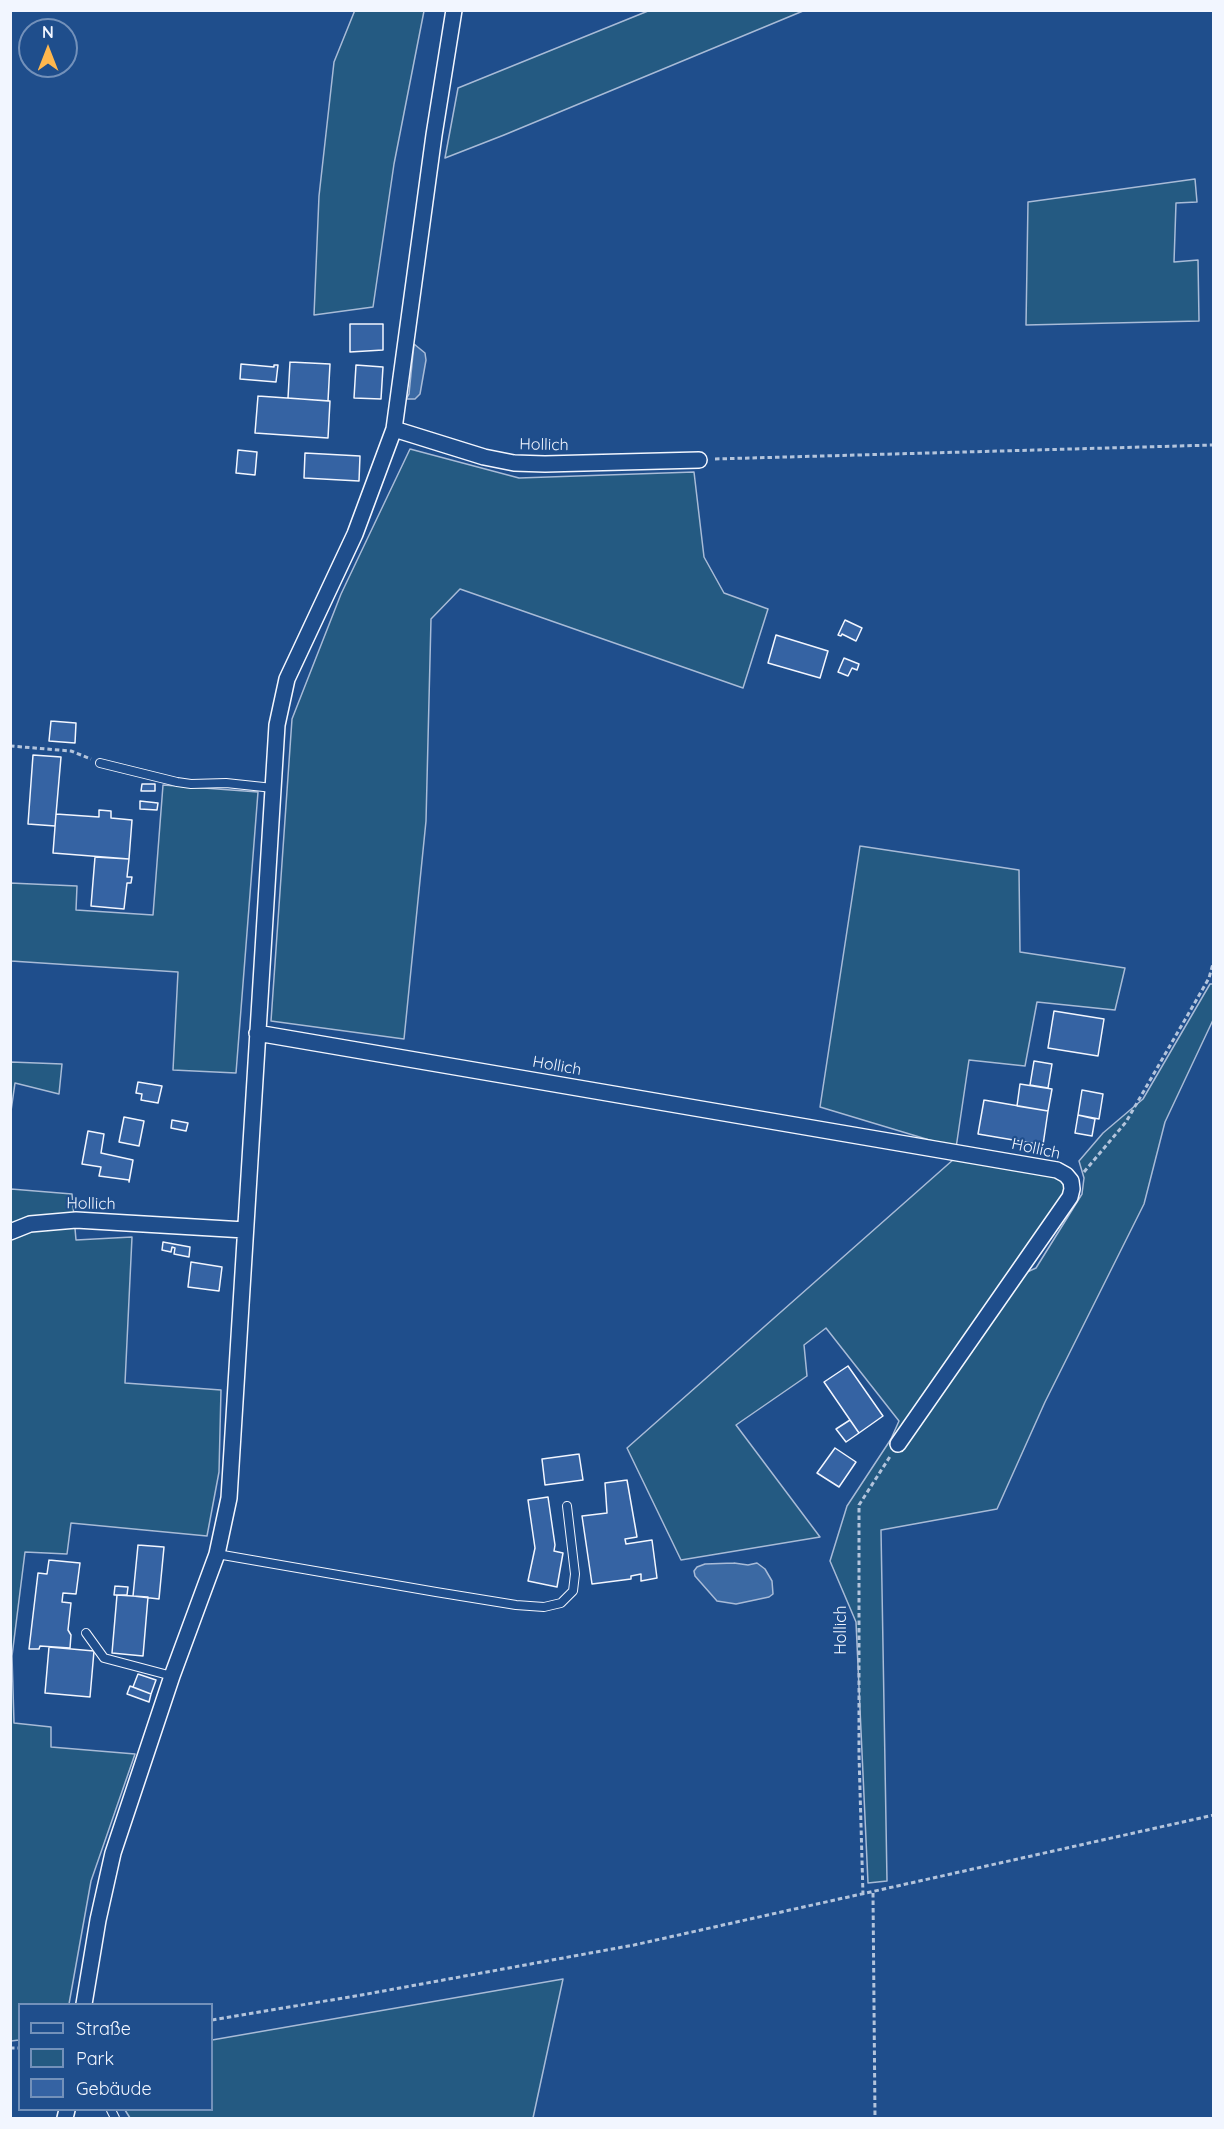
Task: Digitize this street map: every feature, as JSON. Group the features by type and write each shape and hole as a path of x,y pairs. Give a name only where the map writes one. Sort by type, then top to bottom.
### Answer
{"street":[{"path":"84,2003 98,1920 113,1853 172,1676 217,1554 228,1498 277,725 287,679 356,534 394,429 434,135 454,10"},
{"name":"Hollich","path":"394,429 484,457 514,463 699,460"},
{"name":"Hollich","path":"257,1033 1058,1170 1071,1181 1070,1197 898,1444"},
{"name":"Hollich","path":"10,1233 30,1224 76,1220 244,1230"}],"lane":[{"path":"100,763 177,782 226,783 273,788"},
{"path":"217,1554 436,1592 544,1607 561,1603 573,1591 574,1574 567,1506"},
{"path":"86,1633 104,1658 172,1676"}],"path":[{"path":"699,460 1214,445"},
{"path":"10,746 70,751 100,763"},
{"path":"1071,1181 1079,1178 1126,1122 1209,978 1214,960"},
{"name":"Hollich","path":"863,1895 859,1755 859,1505 898,1444"},
{"path":"213,2020 634,1945 1214,1815"},
{"path":"873,1893 875,2118"}],"green space":[{"path":"355,10 424,11 394,164 373,307 314,315 319,196 334,62"},
{"path":"648,11 803,11 445,158 458,88"},
{"path":"1195,179 1197,202 1176,203 1174,262 1198,260 1199,321 1026,325 1028,202"},
{"path":"410,449 519,478 694,472 704,557 724,593 768,609 743,688 460,589 431,619 426,821 404,1039 271,1021 292,719 341,594"},
{"path":"163,785 258,792 236,1073 173,1070 178,972 11,961 10,883 77,886 76,910 153,915"},
{"path":"860,846 1019,870 1020,952 1125,968 1115,1010 1037,1002 1025,1066 969,1060 956,1148 820,1107"},
{"path":"1210,984 1213,984 1213,1020 1165,1122 1144,1204 1045,1402 997,1509 881,1530 887,1881 868,1883 856,1622 830,1561 847,1506 891,1439 899,1421 826,1328 804,1345 807,1376 736,1425 820,1537 681,1560 627,1448 954,1159 1052,1175 1061,1180 1065,1188 1065,1197 1007,1281 1036,1268 1082,1194 1084,1178 1079,1161 1103,1133 1143,1099"},
{"path":"11,1062 62,1064 59,1094 15,1083 11,1111"},
{"path":"11,1189 72,1194 76,1240 132,1237 125,1383 221,1390 219,1472 207,1536 71,1523 67,1554 25,1552 12,1656 14,1723 51,1727 51,1747 135,1754 91,1881 69,2003 18,2003 18,2040 11,2041"},
{"path":"563,1979 533,2118 130,2118 126,2111 213,2111 213,2040"}],"shaded area":[{"path":"414,344 425,353 426,360 420,394 415,399 406,399 409,394"},
{"path":"757,1563 765,1569 772,1581 773,1594 769,1597 736,1604 717,1601 695,1576 694,1571 697,1567 705,1564 748,1565"}],"building":[{"path":"350,324 383,324 383,350 350,352"},
{"path":"290,362 330,364 328,401 288,398"},
{"path":"241,364 274,367 278,365 276,382 240,379"},
{"path":"356,365 383,367 381,399 354,398"},
{"path":"258,396 330,401 328,438 255,433"},
{"path":"238,450 257,452 255,475 236,473"},
{"path":"305,453 360,456 359,481 304,478"},
{"path":"845,620 862,628 856,641 842,634 838,635"},
{"path":"776,635 828,651 820,678 768,663"},
{"path":"844,658 859,664 857,670 852,668 848,676 838,672"},
{"path":"51,721 76,723 75,743 49,741"},
{"path":"33,755 61,757 55,826 28,824"},
{"path":"142,784 155,784 155,791 141,791"},
{"path":"140,801 158,803 157,810 140,809"},
{"path":"99,810 111,811 111,818 132,820 129,859 53,853 56,814 99,817"},
{"path":"95,857 129,859 127,877 132,877 131,883 127,883 124,909 91,906"},
{"path":"1054,1011 1104,1019 1098,1056 1048,1048"},
{"path":"1034,1061 1052,1064 1048,1088 1030,1085"},
{"path":"138,1082 162,1086 158,1103 141,1100 142,1094 136,1093"},
{"path":"1020,1084 1052,1089 1048,1111 1017,1106"},
{"path":"1082,1090 1103,1094 1099,1119 1078,1115"},
{"path":"984,1100 1048,1111 1043,1145 978,1134"},
{"path":"1078,1115 1095,1119 1092,1136 1075,1133"},
{"path":"124,1117 144,1121 139,1146 119,1142"},
{"path":"172,1120 188,1123 186,1131 171,1128"},
{"path":"88,1131 104,1134 101,1153 133,1160 129,1182 129,1180 99,1176 101,1167 82,1164"},
{"path":"163,1242 190,1247 189,1257 174,1254 175,1248 172,1247 171,1252 162,1250"},
{"path":"191,1262 222,1267 219,1291 188,1287"},
{"path":"848,1366 883,1416 859,1433 824,1382"},
{"path":"850,1420 859,1433 846,1442 836,1429"},
{"path":"835,1448 856,1462 839,1487 817,1473"},
{"path":"579,1454 583,1480 545,1485 542,1459"},
{"path":"627,1480 637,1537 625,1539 626,1544 652,1540 657,1578 641,1581 641,1574 631,1576 631,1579 592,1584 582,1516 607,1513 605,1483"},
{"path":"548,1497 554,1551 563,1553 557,1587 528,1581 535,1548 528,1500"},
{"path":"138,1545 164,1547 159,1599 133,1596"},
{"path":"49,1560 80,1563 76,1594 63,1593 62,1602 71,1603 68,1630 71,1635 70,1648 40,1646 39,1649 29,1649 38,1573 47,1574"},
{"path":"115,1586 128,1587 127,1595 114,1595"},
{"path":"117,1595 148,1597 143,1656 112,1653"},
{"path":"49,1647 94,1651 90,1697 45,1693"},
{"path":"138,1674 156,1680 151,1694 133,1687"},
{"path":"130,1686 151,1694 149,1702 127,1694"}]}
